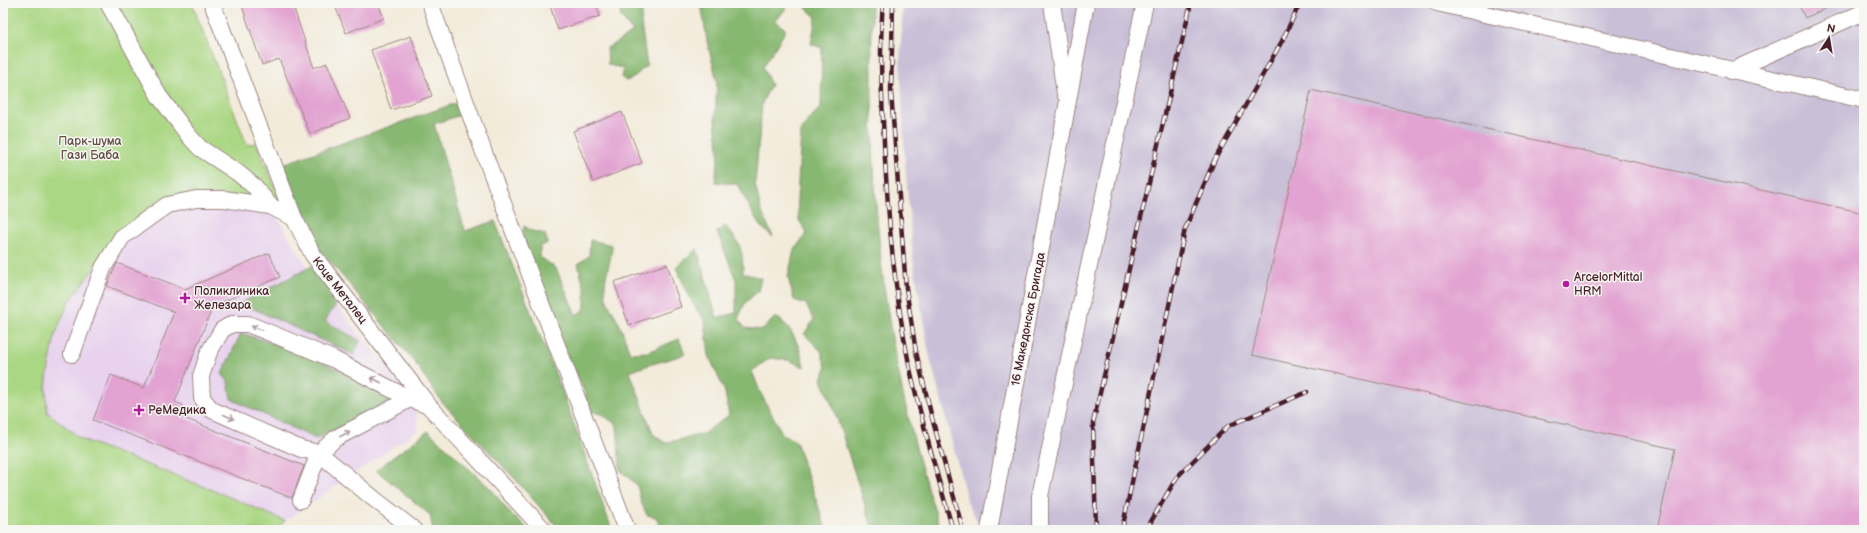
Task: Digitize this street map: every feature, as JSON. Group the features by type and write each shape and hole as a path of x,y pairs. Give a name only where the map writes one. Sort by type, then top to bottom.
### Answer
{"street":[{"path":"108,3 159,96 189,136 200,148 238,173 255,187 270,206"},
{"name":"Коце Металец","path":"212,3 294,218 313,255 429,406 544,530"},
{"path":"430,3 487,161 627,530"},
{"path":"1052,3 1068,109"},
{"name":"16 Македонска Бригада","path":"989,530 1068,109 1086,3"},
{"path":"1040,530 1040,496 1146,3"},
{"path":"1437,3 1864,100"},
{"path":"1731,71 1864,12"},
{"path":"72,354 104,268 122,237 167,205 196,199 224,199 270,206 294,218"},
{"path":"413,529 319,453 301,448 212,410 202,398 201,376 209,352 222,330 232,324 248,324 333,359 410,399 429,406"},
{"path":"301,500 319,453 336,438 410,399"}],"shaded area":[{"path":"903,3 1864,3 1864,530 982,530 968,504 929,354 913,259 905,163 900,58"},
{"path":"166,204 270,206 313,276 368,345 415,397 418,430 285,521 220,493 81,439 47,412 46,388 51,355 55,336 69,302 104,254"}],"green space":[{"name":"Парк-шума Гази Баба","path":"3,3 192,3 247,145 256,143 282,203 191,196 119,235 69,302 61,320 55,336 48,372 46,388 47,412 81,439 220,493 285,521 276,530 3,530"},
{"path":"619,3 643,3 641,24 647,65 633,78 626,81 621,77 623,68 608,65 607,48 633,32 621,17"},
{"path":"701,3 785,3 787,7 776,21 786,30 763,67 771,85 762,103 755,184 761,210 773,237 760,226 737,184 715,182 719,154 715,120 717,81 707,41"},
{"path":"806,3 872,3 872,119 876,197 883,275 892,340 903,395 924,477 941,530 873,530 835,412 822,380 826,367 821,351 804,334 814,320 806,304 794,300 788,277 794,250 807,233 799,220 797,200 801,131 808,120 821,107 822,48 811,44 816,17 806,8"},
{"path":"456,103 460,115 434,124 465,231 495,221 562,391 612,530 560,530 515,479 441,401 413,360 316,245 283,164"},
{"path":"524,226 532,231 545,234 548,243 540,246 540,257 556,268 576,315 585,309 585,291 578,264 589,256 590,240 612,245 605,291 608,303 620,325 630,353 648,352 679,339 685,354 630,372 653,434 665,443 703,434 729,415 725,392 709,356 705,321 693,304 676,267 697,249 717,318 736,313 736,280 717,232 725,226 735,237 742,253 743,273 761,278 758,291 745,303 738,319 745,328 763,330 775,317 781,320 791,331 801,353 804,367 788,360 770,358 752,371 760,392 783,435 796,441 826,530 683,530 681,527 672,529 661,528 656,517 647,515 641,502 637,485 620,470 617,425 603,415 591,411 582,386 563,347 523,239"},
{"path":"312,266 339,300 325,321 360,341 354,355 241,303"},
{"path":"241,333 306,354 397,398 316,439 231,399 228,381 222,374"},
{"path":"428,431 492,490 509,512 529,530 433,530 430,515 376,470"}],"building":[{"path":"241,3 292,3 314,68 327,63 350,118 310,134 279,59 262,65"},
{"path":"334,3 378,3 384,18 346,33"},
{"path":"549,3 596,3 600,16 558,30"},
{"path":"1798,3 1837,3 1805,18"},
{"path":"411,36 432,96 391,110 371,50"},
{"name":"ArcelorMittal HRM","path":"1311,90 1864,213 1864,530 1657,530 1675,449 1252,355"},
{"path":"622,112 642,163 593,182 573,131"},
{"name":"РеМедика","path":"269,253 280,277 213,306 175,402 183,405 179,416 304,466 292,498 93,420 111,375 144,388 174,312 107,286 117,263 185,289"},
{"path":"667,264 681,307 629,325 614,282"}],"railway":[{"path":"883,3 881,55 883,125 887,198 899,309 914,385 953,530"},
{"path":"893,3 891,92 906,288 916,352 932,418 963,530"},
{"path":"1096,530 1093,423 1191,3"},
{"path":"1122,530 1185,229 1215,159 1282,41 1300,3"},
{"path":"1146,530 1177,477 1228,426 1307,392"}],"place":[{"name":"ArcelorMittal HRM","path":"1566,284"},
{"name":"Поликлиника Железара","path":"185,298"},
{"name":"РеМедика","path":"139,410"}]}
